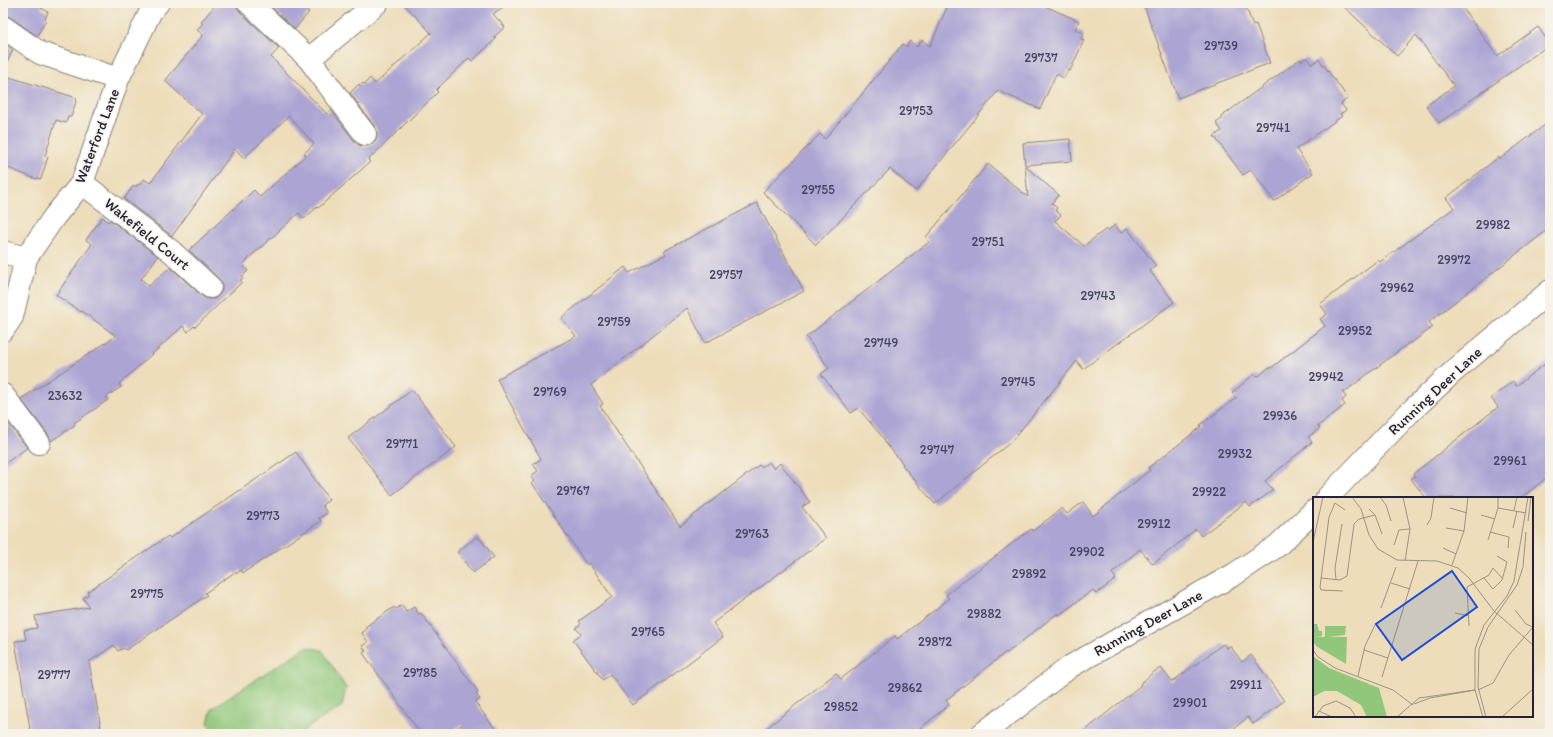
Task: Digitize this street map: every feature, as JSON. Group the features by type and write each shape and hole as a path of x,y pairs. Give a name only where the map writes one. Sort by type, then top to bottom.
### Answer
{"street":[{"name":"Waterford Lane","path":"3,330 12,317 26,258 54,218 82,183 118,79 151,11 158,3"},
{"path":"249,3 309,59 365,134"},
{"path":"309,59 378,3"},
{"path":"3,27 40,53 118,79"},
{"name":"Wakefield Court","path":"82,183 171,251 210,287"},
{"path":"3,252 26,258"},
{"name":"Running Deer Lane","path":"1328,497 1408,413 1448,376 1550,291"},
{"path":"3,395 39,443"},
{"name":"Running Deer Lane","path":"982,734 1071,666 1235,574 1277,546 1313,512"}],"green space":[{"path":"306,647 322,650 346,688 342,706 298,734 215,734 208,723 212,708"}],"building":[{"path":"3,3 44,3 41,8 48,12 45,19 46,20 37,36 10,17 3,15"},
{"path":"217,3 237,3 237,7 240,12 279,48 271,57 327,114 331,110 355,142 360,146 366,146 373,144 377,139 377,132 375,127 350,93 359,84 360,86 363,83 365,84 370,78 375,84 431,33 403,3 509,3 493,14 505,27 494,37 496,39 472,61 469,58 436,90 438,92 368,160 370,162 304,219 299,213 251,256 243,265 248,271 242,276 243,278 240,280 242,282 195,327 194,326 188,332 183,326 119,384 121,387 106,397 108,400 51,441 49,436 21,399 116,336 82,311 81,312 56,295 92,244 86,240 100,220 103,217 108,222 110,220 158,256 141,279 149,286 170,267 202,296 208,299 214,299 222,290 222,283 189,250 254,190 260,197 306,155 304,153 314,144 289,116 244,158 235,149 172,236 124,199 134,185 136,187 144,179 150,183 202,114 165,81 203,35 197,30 203,23 201,22"},
{"path":"267,3 314,3 307,11 309,12 295,29"},
{"path":"949,3 1038,3 1079,21 1075,29 1084,33 1081,39 1084,40 1070,71 1068,70 1064,78 1056,74 1040,109 998,91 916,191 890,169 816,245 763,192 820,134 825,139 903,44 906,47 910,41 917,47 922,40 930,46"},
{"path":"1143,3 1244,3 1253,25 1256,24 1270,63 1178,98"},
{"path":"1340,3 1459,3 1497,56 1538,27 1550,44 1439,123 1426,106 1454,86 1416,35 1397,56"},
{"path":"3,42 13,50 3,71"},
{"path":"1307,57 1312,64 1319,59 1348,98 1341,104 1346,110 1340,114 1342,116 1296,149 1313,173 1274,201 1251,170 1243,175 1214,136 1222,131 1216,123 1222,119 1221,117 1300,59 1301,61"},
{"path":"3,75 77,98 71,117 68,117 66,123 56,120 45,156 48,157 41,179 36,179 3,166"},
{"path":"1550,121 1550,228 1429,322 1433,327 1411,343 1410,342 1343,393 1346,397 1342,401 1345,405 1318,426 1320,428 1308,437 1312,442 1265,481 1273,490 1250,507 1246,502 1201,536 1196,529 1153,564 1140,549 1112,573 1116,579 1096,594 1093,590 1059,615 1058,613 1007,653 1006,652 946,700 949,705 913,734 759,734 836,673 841,679 895,636 897,639 949,599 946,595 962,582 1031,529 1033,531 1062,508 1067,514 1083,502 1093,516 1150,470 1148,468 1201,427 1200,425 1236,398 1232,393 1253,375 1259,376 1269,367 1271,368 1325,326 1320,319 1327,314 1320,304 1378,260 1380,262 1454,208 1446,198 1499,157 1500,159"},
{"path":"1070,139 1072,161 1025,165 1023,143"},
{"path":"988,164 1028,197 1025,166 1059,195 1052,203 1057,208 1055,210 1061,215 1055,221 1084,246 1106,229 1107,231 1115,225 1121,233 1127,228 1156,266 1150,271 1174,302 1083,369 1077,361 1012,441 935,504 902,465 903,464 884,441 885,440 858,408 851,413 821,374 829,368 806,337 929,242 926,237"},
{"path":"757,203 804,291 705,343 687,308 591,385 603,404 600,406 680,526 759,465 761,467 769,462 774,469 780,463 810,502 802,507 826,538 713,623 723,637 633,705 610,674 603,680 573,640 581,634 576,628 581,624 579,621 612,597 589,563 587,565 532,483 535,481 531,476 538,471 533,464 541,459 497,379 576,336 561,318 625,267 629,273 666,254 664,251"},
{"path":"1550,360 1550,475 1522,497 1425,497 1411,479 1415,476 1413,474 1498,407 1491,398 1513,381 1516,386"},
{"path":"412,390 456,447 392,495 348,438"},
{"path":"3,416 27,448 3,465"},
{"path":"296,452 329,500 322,505 327,513 319,518 321,521 243,573 241,570 236,574 235,572 205,593 207,595 126,650 124,648 118,651 114,645 89,662 102,734 31,734 15,641 26,640 24,630 37,628 35,616 89,607 83,598 89,594 87,592 168,536 170,538"},
{"path":"478,536 494,557 473,573 457,552"},
{"path":"402,605 406,612 414,607 419,614 421,613 478,692 476,694 480,699 475,702 499,734 467,734 461,725 448,734 421,734 363,653 366,651 362,646 368,642 362,633 367,629 365,627 394,607 396,609"},
{"path":"1223,644 1227,648 1230,646 1242,662 1251,655 1284,701 1253,724 1248,717 1227,734 1081,734 1141,685 1140,684 1155,671 1161,668 1172,682"}]}
